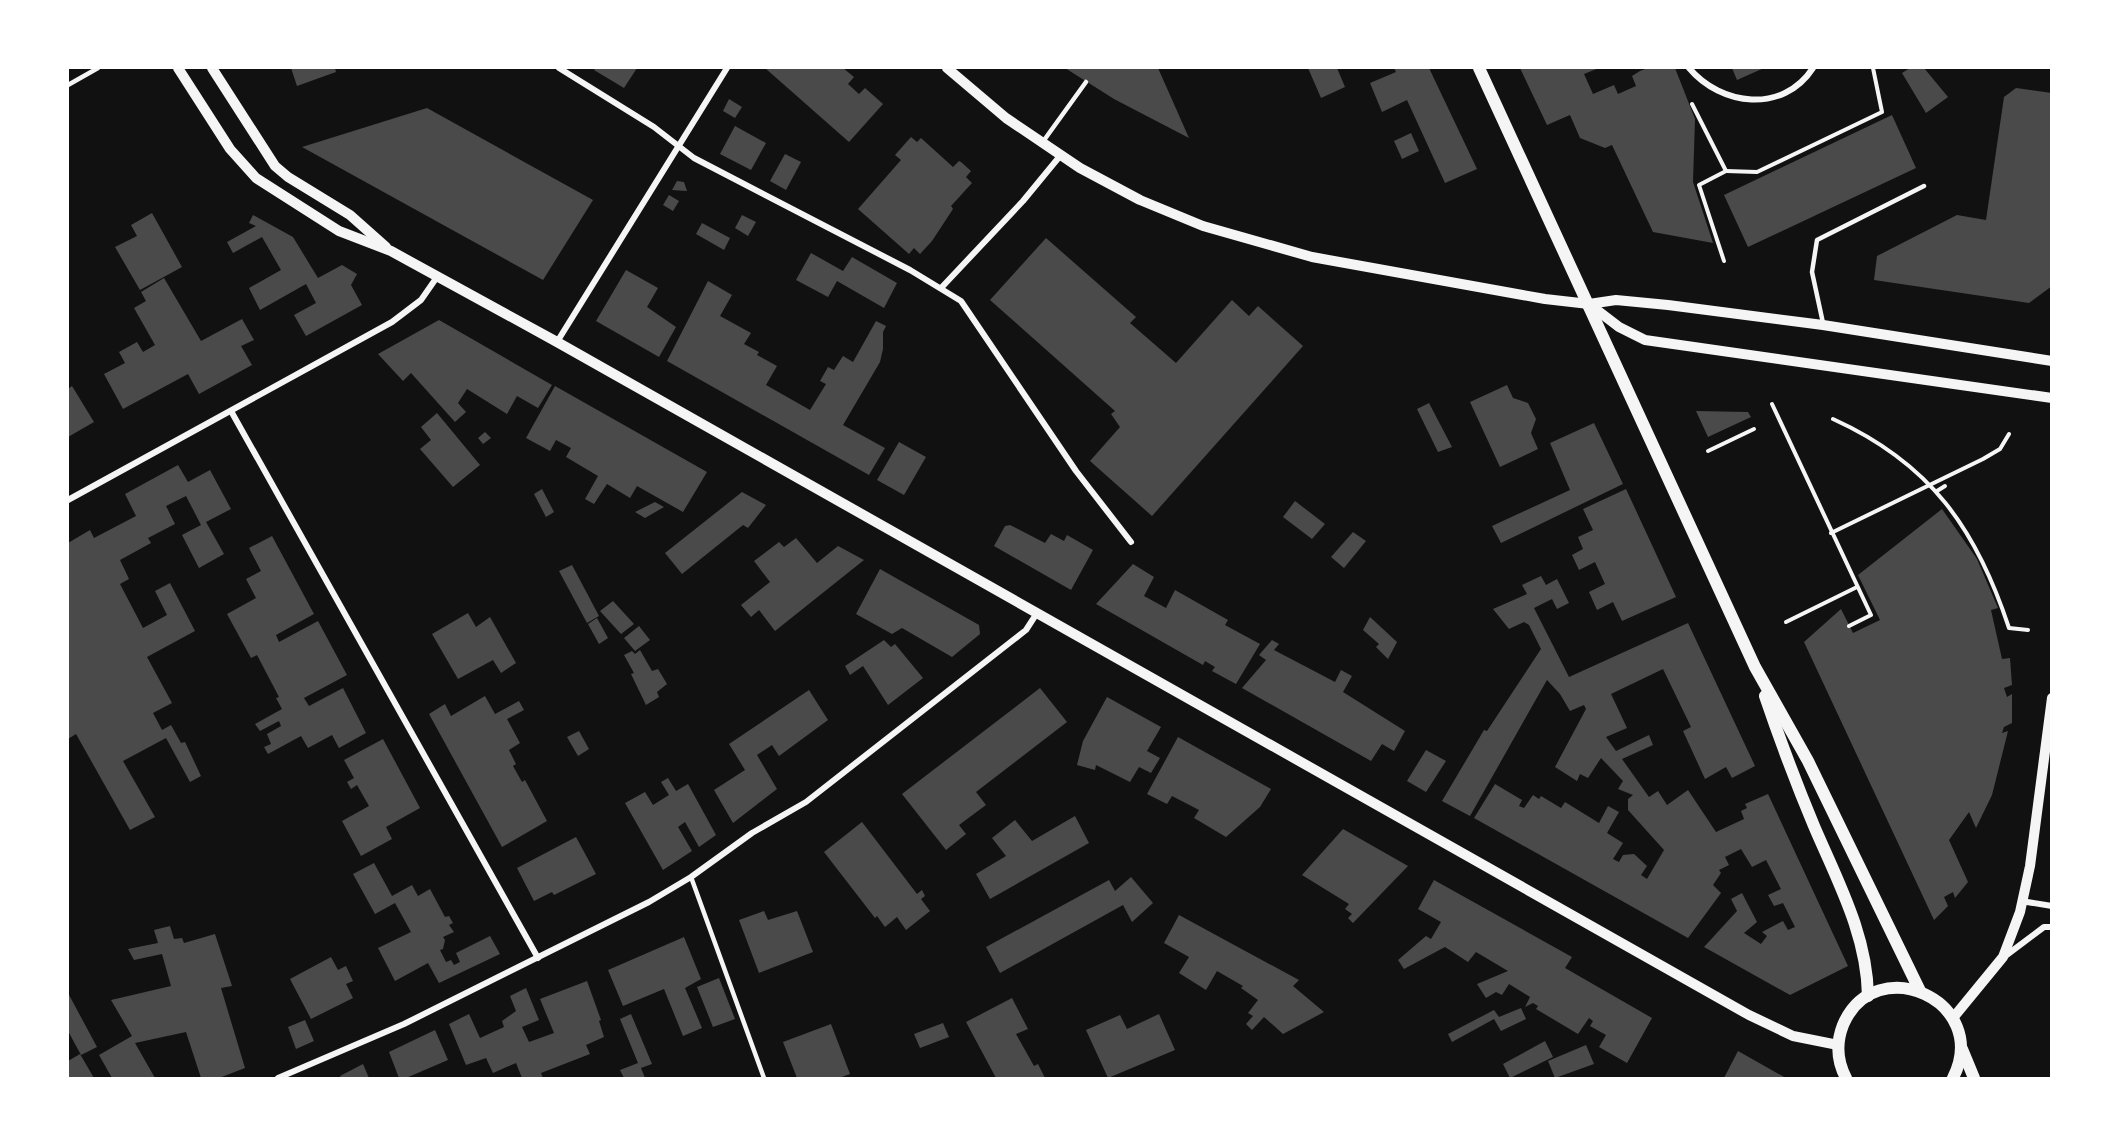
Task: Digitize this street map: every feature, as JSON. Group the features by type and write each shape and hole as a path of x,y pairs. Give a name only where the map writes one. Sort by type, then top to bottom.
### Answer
{"main road":[{"path":"1479,68 1755,667 1809,761 1920,991"},
{"path":"1755,667 1791,770 1860,934 1868,972 1868,996"},
{"path":"1846,1078 1840,1062 1838,1046 1841,1029 1849,1014 1868,996 1894,988 1920,991 1942,1004 1953,1018 1961,1047 1974,1078"},
{"path":"1953,1078 1961,1059 1961,1047"}],"street":[{"path":"178,68 230,149 256,178 339,231 391,251 557,342 1749,1015 1793,1036 1838,1046"},
{"path":"212,68 275,166 288,177 350,215 391,251"},
{"path":"559,68 694,158 942,287 971,313 1076,471 1131,542"},
{"path":"557,342 727,68"},
{"path":"947,68 986,102 1042,143 1100,180 1150,205 1203,226 1268,247 1466,286 1589,304 1616,300 1823,325 2052,360"},
{"path":"1689,68 1709,88 1724,95 1756,101 1772,98 1792,88 1808,76 1813,68"},
{"path":"942,287 1023,201 1060,156"},
{"path":"68,500 400,317 421,300 437,277"},
{"path":"1589,304 1619,327 1645,340 2052,398"},
{"path":"231,411 538,958"},
{"path":"278,1078 404,1024 649,902 691,877 752,833 806,802 865,758 1026,630 1037,612"},
{"path":"2003,957 2030,866 2052,698"},
{"path":"2021,901 2052,906"},
{"path":"1953,1018 2003,957 2044,927 2052,927"}],"lane":[{"path":"68,85 98,68"},
{"path":"1042,143 1086,82"},
{"path":"1823,325 1812,272 1817,240 1924,186"},
{"path":"691,877 764,1078"}],"path":[{"path":"1724,261 1699,185 1726,171 1757,171 1882,112 1873,68"},
{"path":"1692,104 1726,171"},
{"path":"1772,404 1871,615 1849,626"},
{"path":"1833,419 1892,450 1937,491 1978,551 2009,628 2028,630"},
{"path":"1708,451 1754,429"},
{"path":"1831,533 2000,449 2008,434"},
{"path":"1937,491 1945,486"},
{"path":"1786,622 1857,587"}],"building":[{"path":"291,68 335,68 336,72 297,86"},
{"path":"596,68 637,68 624,88 594,70"},
{"path":"765,68 843,68 854,77 848,84 859,94 865,88 883,104 849,142"},
{"path":"1065,68 1158,68 1189,138 1114,99"},
{"path":"1308,68 1337,68 1345,87 1321,98"},
{"path":"1394,68 1429,68 1477,169 1445,183 1407,100 1382,112 1370,83 1396,72"},
{"path":"1520,68 1599,68 1584,74 1593,94 1614,85 1618,94 1636,86 1632,76 1640,71 1648,68 1675,68 1695,119 1693,182 1713,243 1653,232 1612,145 1605,148 1580,138 1570,115 1547,125"},
{"path":"1732,68 1764,68 1737,80"},
{"path":"1910,68 1924,68 1948,97 1926,113 1902,73"},
{"path":"2016,88 2052,93 2052,286 2029,303 1874,280 1877,256 1957,215 1986,220 2004,97"},
{"path":"729,99 742,107 735,118 723,111"},
{"path":"427,108 593,200 543,280 302,147"},
{"path":"1892,115 1916,168 1748,247 1724,195"},
{"path":"735,126 766,143 751,170 720,154"},
{"path":"1411,133 1419,151 1402,159 1394,141"},
{"path":"911,137 917,142 921,138 953,167 959,161 961,162 971,171 966,177 972,183 951,206 953,209 932,241 920,254 914,248 909,254 858,209 901,160 895,155"},
{"path":"785,154 801,162 786,190 770,181"},
{"path":"677,181 684,182 687,191 672,190"},
{"path":"669,195 679,201 673,211 663,205"},
{"path":"152,213 182,267 140,290 115,247 137,236 131,225"},
{"path":"253,215 293,237 318,278 342,265 357,274 351,285 362,305 306,336 294,315 316,303 306,284 260,310 249,288 281,270 262,237 233,253 227,242 256,226 249,223"},
{"path":"742,215 756,222 748,236 735,228"},
{"path":"702,223 730,238 724,250 696,234"},
{"path":"1046,238 1136,317 1130,323 1176,363 1232,300 1249,316 1258,306 1303,346 1152,516 1090,461 1120,427 1111,414 1115,411 990,300"},
{"path":"811,253 843,271 852,257 897,283 884,308 837,281 828,297 796,280"},
{"path":"626,270 658,288 647,307 676,327 659,357 596,321"},
{"path":"164,278 201,341 242,319 254,340 241,346 252,365 199,394 188,374 123,409 104,374 125,363 119,352 137,342 143,352 155,345 134,308 146,301 141,292"},
{"path":"708,281 732,295 720,316 751,333 744,344 759,352 757,355 777,366 766,385 810,410 826,384 820,381 828,367 834,370 843,356 853,362 876,321 886,326 883,332 880,362 843,425 885,448 869,475 667,361"},
{"path":"439,320 552,385 538,408 517,396 507,414 467,389 458,403 466,412 455,422 411,373 403,381 378,354"},
{"path":"1507,385 1513,398 1528,403 1536,419 1531,433 1538,449 1500,467 1470,402"},
{"path":"72,386 94,422 68,437 68,389"},
{"path":"555,386 707,472 683,512 637,486 630,498 607,484 594,504 585,499 598,476 566,457 571,448 556,440 550,451 526,438"},
{"path":"1429,403 1452,447 1438,452 1417,409"},
{"path":"1696,411 1748,412 1751,417 1708,437"},
{"path":"437,413 480,465 453,487 420,449 431,440 421,427"},
{"path":"1594,423 1623,484 1501,543 1492,526 1570,490 1550,443"},
{"path":"485,432 491,438 483,444 478,438"},
{"path":"899,442 926,457 904,495 877,480"},
{"path":"178,465 188,482 210,470 231,509 206,522 224,554 199,568 182,535 201,525 186,496 166,506 175,524 148,538 151,543 120,560 129,579 120,584 143,628 167,615 155,591 170,583 195,631 147,657 172,703 153,713 162,730 171,725 181,743 185,742 201,776 190,782 166,738 123,761 155,817 130,830 76,734 68,739 68,543 90,530 94,538 136,516 125,494"},
{"path":"542,489 554,512 546,517 534,494"},
{"path":"1626,489 1676,597 1622,621 1613,602 1597,610 1589,592 1605,584 1595,562 1579,570 1572,555 1583,549 1578,537 1593,530 1583,509"},
{"path":"742,492 766,505 748,528 743,525 682,574 665,553"},
{"path":"1295,501 1325,524 1312,539 1283,517"},
{"path":"655,502 664,507 645,518 635,512"},
{"path":"1942,509 1977,559 1998,608 1991,610 2002,659 2010,658 2012,685 2004,688 2007,697 2012,694 2012,723 2004,727 2002,733 2008,731 1992,795 1976,828 1969,812 1949,840 1968,882 1955,898 1953,892 1944,897 1948,906 1934,920 1804,642 1841,609 1853,633 1880,620 1858,575"},
{"path":"1010,525 1045,543 1051,534 1064,541 1067,535 1093,550 1071,590 994,546 1005,526"},
{"path":"1353,532 1366,541 1344,568 1331,557"},
{"path":"272,536 314,614 276,635 279,642 318,621 347,675 304,698 309,706 343,688 366,733 339,748 332,735 308,748 301,736 268,754 264,747 271,744 267,734 281,726 279,721 260,731 255,724 282,709 276,698 279,697 257,655 251,658 227,614 256,598 246,579 261,571 249,548"},
{"path":"796,538 817,563 838,546 864,560 775,631 759,610 751,617 741,605 770,582 754,561 779,542 784,547"},
{"path":"1133,564 1154,577 1144,596 1166,608 1175,590 1228,620 1225,625 1260,644 1236,684 1212,671 1215,667 1205,661 1203,665 1096,604"},
{"path":"572,565 599,616 587,623 559,571"},
{"path":"880,569 979,625 980,634 952,657 902,628 892,634 856,614"},
{"path":"1541,576 1546,585 1557,579 1569,603 1557,609 1552,599 1534,608 1569,677 1688,623 1755,766 1732,778 1726,767 1705,779 1683,731 1691,727 1663,669 1611,694 1627,728 1606,737 1616,751 1649,735 1653,745 1622,759 1649,797 1658,791 1667,805 1688,790 1716,832 1744,819 1741,811 1747,808 1745,804 1768,794 1848,966 1790,995 1704,947 1737,911 1731,899 1742,893 1757,922 1744,933 1761,944 1767,936 1762,932 1783,921 1788,930 1795,927 1783,903 1774,906 1768,895 1781,889 1766,860 1752,867 1741,849 1725,857 1729,865 1719,870 1721,873 1713,885 1721,893 1688,938 1474,818 1495,784 1522,800 1519,806 1524,808 1533,795 1539,799 1541,796 1561,808 1565,802 1599,823 1608,806 1619,812 1607,833 1623,843 1613,859 1619,862 1623,855 1634,854 1647,866 1641,875 1647,879 1664,850 1628,810 1628,799 1633,795 1618,789 1623,781 1601,758 1588,778 1580,774 1577,781 1555,767 1586,709 1584,705 1570,711 1560,694 1547,680 1470,816 1442,801 1484,730 1487,731 1541,649 1529,625 1524,622 1509,629 1493,609 1527,594 1522,585"},
{"path":"613,601 634,624 621,634 600,611"},
{"path":"468,613 476,627 490,617 516,663 501,673 493,660 458,679 432,634"},
{"path":"1370,617 1397,642 1388,659 1376,647 1379,644 1363,630"},
{"path":"597,618 608,638 599,644 588,624"},
{"path":"639,626 650,640 635,651 624,638"},
{"path":"884,640 891,647 895,644 923,678 888,705 863,666 850,675 845,666"},
{"path":"1272,640 1279,644 1274,650 1335,682 1341,670 1352,676 1343,692 1405,731 1394,751 1382,744 1371,761 1242,688 1266,660 1259,655"},
{"path":"640,650 652,671 658,669 667,684 657,692 659,697 646,705 631,674 634,673 624,655 632,651 635,654"},
{"path":"1040,688 1067,722 976,792 986,805 959,825 966,834 946,850 902,794"},
{"path":"809,690 828,720 779,756 772,745 757,755 777,789 733,823 714,790 745,770 729,744"},
{"path":"485,696 495,714 519,701 524,710 507,719 520,743 509,750 516,764 513,766 522,782 525,780 547,821 502,847 429,714 445,704 451,716"},
{"path":"1107,697 1161,727 1147,751 1160,758 1151,773 1139,767 1130,782 1096,765 1095,770 1077,765 1083,741"},
{"path":"579,731 589,749 578,756 567,737"},
{"path":"1178,737 1271,789 1260,807 1226,837 1194,818 1199,810 1172,796 1167,804 1147,794"},
{"path":"383,739 420,808 386,827 392,839 361,856 342,821 369,806 357,785 351,789 347,782 354,778 344,760"},
{"path":"1426,750 1446,761 1426,792 1407,781"},
{"path":"668,778 676,791 688,784 716,835 699,847 685,822 678,827 692,851 663,870 625,803 645,792 653,805 669,795 661,782"},
{"path":"1075,816 1089,843 990,899 976,874 1006,856 992,838 1015,820 1032,841"},
{"path":"862,822 917,894 922,890 925,896 921,899 930,911 906,930 897,917 885,927 877,916 875,918 824,852"},
{"path":"1343,829 1408,866 1353,923 1348,918 1352,914 1345,909 1349,904 1302,875"},
{"path":"576,837 596,874 554,895 552,892 534,901 517,868"},
{"path":"374,863 392,896 412,885 418,896 430,889 445,917 449,916 453,923 449,925 454,932 443,937 445,940 443,949 440,950 446,962 451,960 454,965 460,962 456,953 490,936 500,954 439,983 428,963 395,981 378,948 411,932 395,903 375,914 353,874"},
{"path":"1131,877 1153,903 1132,922 1123,905 1000,973 986,947 1109,880 1115,891"},
{"path":"1434,880 1572,957 1565,968 1652,1018 1627,1063 1599,1047 1606,1035 1590,1026 1593,1021 1589,1018 1578,1034 1536,1009 1538,1006 1533,1003 1525,1007 1530,997 1509,984 1502,995 1496,992 1486,998 1477,984 1508,971 1476,952 1468,962 1445,947 1404,969 1398,960 1426,936 1431,939 1441,922 1418,909"},
{"path":"764,911 768,920 797,911 813,952 759,973 739,920"},
{"path":"1179,915 1299,980 1293,986 1324,1012 1283,1034 1264,1017 1252,1030 1246,1024 1253,1016 1248,1013 1258,1000 1241,988 1243,986 1217,971 1206,990 1179,973 1189,957 1164,943"},
{"path":"170,926 174,939 182,938 184,943 215,934 232,986 221,988 245,1068 219,1078 201,1078 186,1032 135,1043 155,1078 112,1078 99,1055 132,1036 111,1000 171,986 162,954 134,960 128,949 158,943 154,930"},
{"path":"684,937 701,979 685,988 702,1028 683,1036 664,989 623,1006 608,970"},
{"path":"331,957 338,970 346,966 353,981 346,984 353,998 311,1019 290,979"},
{"path":"719,978 735,1019 713,1027 697,987"},
{"path":"587,981 601,1020 599,1021 604,1037 586,1045 590,1054 541,1073 543,1078 522,1078 516,1063 493,1073 486,1058 466,1065 449,1024 469,1014 480,1038 504,1027 502,1021 516,1011 510,996 526,988 539,1020 522,1027 529,1042 554,1033 540,999"},
{"path":"68,993 97,1047 81,1055 68,1031"},
{"path":"1012,998 1028,1029 1016,1034 1034,1066 1038,1064 1045,1078 996,1078 966,1022"},
{"path":"1521,1008 1526,1019 1501,1031 1494,1019 1452,1042 1448,1034 1494,1010 1499,1017"},
{"path":"631,1014 652,1064 641,1068 645,1078 624,1078 620,1070 638,1063 620,1019"},
{"path":"1159,1014 1175,1050 1108,1078 1086,1030 1120,1015 1127,1029"},
{"path":"305,1020 314,1041 296,1049 288,1027"},
{"path":"943,1023 949,1037 920,1048 914,1034"},
{"path":"831,1024 850,1074 839,1078 797,1078 783,1042"},
{"path":"435,1030 448,1060 406,1078 399,1078 389,1052"},
{"path":"1545,1041 1553,1057 1510,1078 1503,1064"},
{"path":"1586,1045 1594,1064 1555,1078 1548,1061"},
{"path":"1738,1051 1786,1078 1724,1078"},
{"path":"80,1054 94,1078 68,1078 68,1061"},
{"path":"363,1064 369,1078 341,1078 340,1076"}]}
